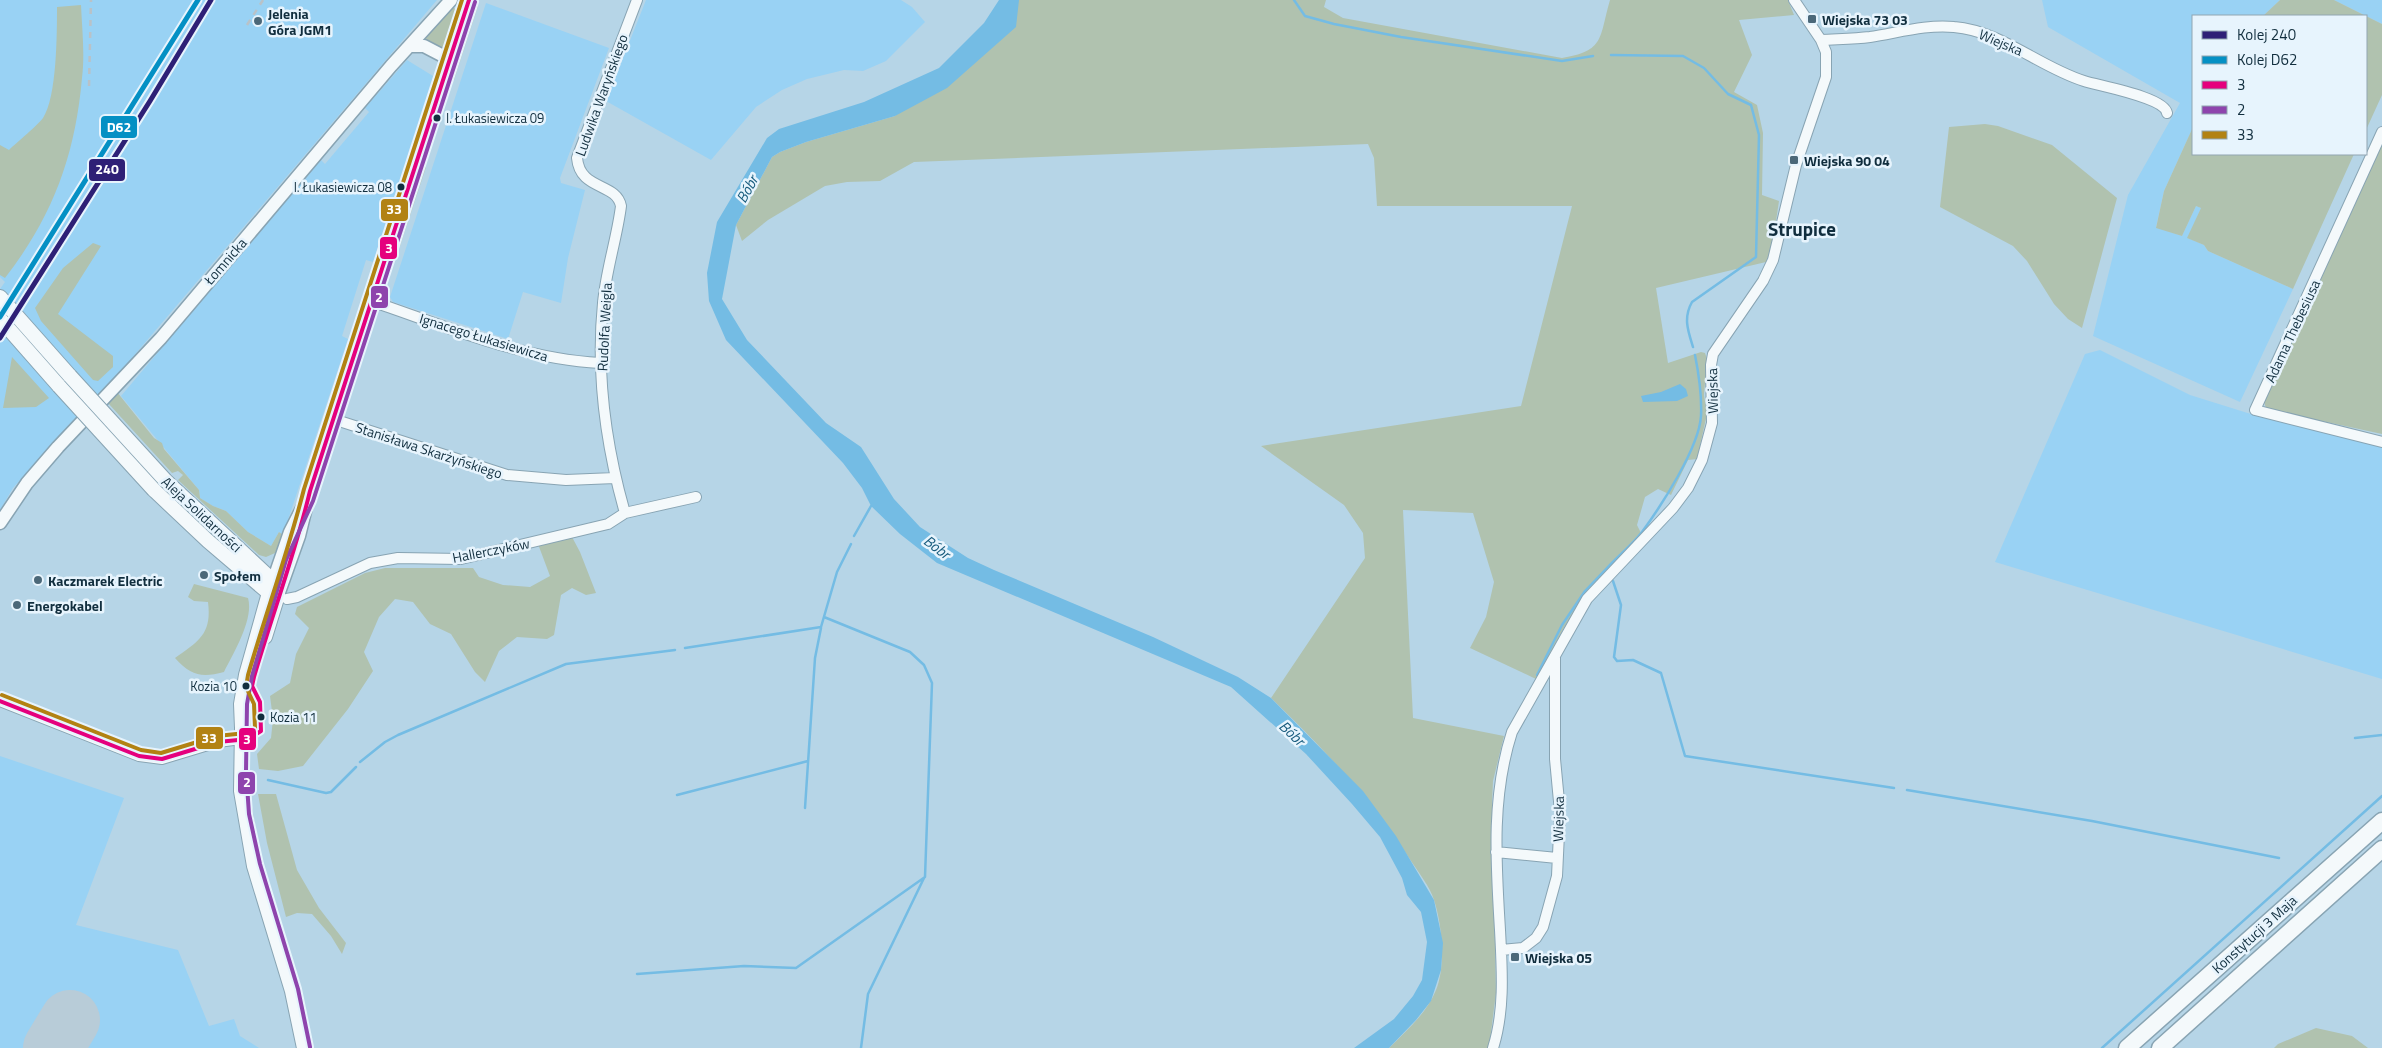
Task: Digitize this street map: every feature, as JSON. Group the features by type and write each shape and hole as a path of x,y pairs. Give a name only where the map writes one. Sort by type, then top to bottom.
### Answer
{"main road":[{"name":"Aleja Solidarności","path":"0,298 165,480 201,516 259,566 277,592"},
{"name":"Aleja Solidarności","path":"0,319 154,490 202,536 277,592"},
{"path":"277,592 246,675 241,704 241,791 247,838 297,1008 304,1048"},
{"name":"Konstytucji 3 Maja","path":"2127,1048 2382,821"},
{"path":"2160,1048 2382,849"}],"street":[{"name":"Łomnicka","path":"0,522 28,483 161,338 197,293 452,0"},
{"path":"277,592 299,536 307,499 469,0"},
{"name":"Ludwika Waryńskiego","path":"620,200 584,177 577,165 577,158 637,0"},
{"name":"Wiejska","path":"1493,1048 1502,992 1496,812 1504,756 1512,732 1587,599 1673,508 1688,488 1702,460 1712,423 1711,365 1713,354 1763,281 1773,260 1796,165 1826,77 1826,52 1821,40 1794,0"},
{"name":"Wiejska","path":"1821,40 1868,37 1938,27 1964,28 1998,40 2078,79 2148,99 2164,107 2167,113"},
{"path":"410,46 424,46 449,59"},
{"name":"Adama Thebesiusa","path":"2382,132 2255,410 2382,442"},
{"name":"Rudolfa Weigla","path":"620,200 620,214 603,302 600,363 615,478 625,513"},
{"name":"Ignacego Łukasiewicza","path":"370,302 537,354 568,361 600,363"},
{"name":"Stanisława Skarżyńskiego","path":"333,419 507,475 533,479 566,480 615,478"},
{"name":"Hallerczyków","path":"277,592 297,597 370,563 398,558 461,559 608,524 625,513 696,497"},
{"path":"277,592 280,558 307,499"},
{"path":"259,566 273,564 280,558"},
{"name":"Wiejska","path":"1501,950 1522,948 1536,938 1543,927 1557,876 1560,812 1556,759 1555,657"},
{"path":"0,701 138,756 162,759 242,734"},
{"path":"1496,852 1557,858"}],"shaded area":[{"path":"0,0 437,0 126,365 13,488 0,510 0,289 5,282 0,277"},
{"path":"646,0 901,0 912,7 925,22 886,61 863,71 844,70 807,79 782,90 756,107 711,160 606,101"},
{"path":"2042,0 2280,0 2264,15 2192,15 2192,129 2164,191 2156,227 2182,236 2196,206 2201,208 2188,238 2204,245 2208,251 2293,289 2240,402 2093,336 2128,195 2180,103 2048,27"},
{"path":"2334,0 2382,0 2382,24"},
{"path":"486,3 609,48 560,178 561,183 585,190 568,258 561,303 523,292 508,339 393,302 390,297"},
{"path":"407,60 433,76 373,262 366,260 342,336 348,339 283,535 279,532 271,546 248,532 226,511 200,498 199,490 121,396 321,160 325,164 369,112 365,108"},
{"path":"2100,350 2190,395 2254,415 2382,446 2382,679 1995,562 2085,354"},
{"path":"0,756 124,798 76,925 178,950 209,1026 234,1019 240,1036 259,1048 0,1048"}],"green space":[{"path":"1019,0 1326,0 1324,7 1343,18 1562,58 1586,51 1598,41 1610,0 1788,0 1794,15 1739,20 1752,55 1734,92 1757,105 1763,133 1762,195 1779,201 1772,248 1766,262 1656,288 1668,363 1701,352 1705,353 1707,359 1704,395 1707,414 1697,459 1688,460 1671,495 1658,489 1645,497 1637,525 1642,535 1585,595 1565,626 1536,679 1470,648 1486,617 1494,582 1473,513 1403,510 1413,718 1504,736 1493,781 1496,993 1489,1048 1389,1048 1422,1014 1436,990 1441,969 1442,945 1434,900 1424,880 1380,817 1328,755 1271,698 1365,558 1363,533 1344,505 1261,446 1521,406 1572,206 1377,206 1374,158 1368,144 914,162 880,181 847,182 825,186 768,220 742,241 736,225 772,157 806,142 895,116"},
{"path":"2280,0 2334,0 2364,15 2264,15"},
{"path":"81,5 83,69 79,106 67,159 49,208 22,255 5,278 0,275 0,145 9,150 43,118 48,108 54,81 57,7"},
{"path":"478,6 454,80 449,81 473,9"},
{"path":"453,7 457,11 445,48 442,50 424,38"},
{"path":"2367,16 2382,24 2382,95 2367,128"},
{"path":"1985,124 1998,126 2052,145 2117,198 2082,328 2068,319 2054,304 2027,261 2013,246 1940,207 1949,127"},
{"path":"2192,129 2192,155 2354,155 2293,289 2208,251 2204,245 2187,238 2201,208 2196,206 2182,236 2156,228 2164,191"},
{"path":"2382,145 2382,434 2280,412 2266,408 2264,402 2287,348 2299,327"},
{"path":"426,167 400,246 396,245 421,169"},
{"path":"93,243 101,246 58,314 113,356 113,367 98,381 93,380 41,321 35,308 63,268"},
{"path":"372,320 375,321 345,411 345,405"},
{"path":"12,357 49,398 36,407 3,408"},
{"path":"117,392 154,438 162,443 164,449 199,490 200,498 226,511 248,532 271,546 279,532 283,535 275,553 266,557 259,555 178,480 183,475 178,471 172,473 108,403"},
{"path":"572,537 596,593 586,595 572,588 561,595 554,635 547,639 517,637 499,651 485,682 475,672 451,634 430,624 413,602 395,599 379,617 364,652 373,671 348,709 303,766 278,771 259,769 257,754 271,738 273,719 270,696 290,683 296,654 309,628 295,614 297,607 365,573 385,568 473,568 479,577 503,585 530,587 550,576 538,544"},
{"path":"194,584 248,598 249,606 246,625 224,672 209,675 197,674 186,669 175,658 191,647 202,636 208,622 208,602 194,601 188,597"},
{"path":"255,702 257,728 253,731 249,727 253,703"},
{"path":"258,794 276,794 297,870 319,908 346,943 342,954 331,936 312,914 297,913 286,917 267,843"},
{"path":"2316,1028 2352,1036 2368,1048 2274,1048 2278,1044"}],"water":[{"name":"Bóbr","path":"999,0 1019,0 1016,27 947,88 895,116 806,142 772,157 736,225 722,299 747,340 826,423 861,447 894,499 920,527 968,558 1153,637 1238,677 1271,698 1363,791 1396,836 1434,900 1443,943 1441,970 1431,1001 1389,1048 1354,1048 1394,1019 1413,996 1422,980 1427,942 1421,912 1407,895 1402,878 1380,837 1352,804 1306,754 1231,687 937,563 900,534 871,506 862,488 843,463 726,340 709,301 707,273 717,222 767,138 779,129 864,102 939,68 984,23"},
{"path":"1680,384 1686,389 1688,396 1677,401 1643,402 1641,396 1661,392"}],"waterway":[{"path":"1294,0 1305,16 1334,24 1401,37 1562,61 1593,56"},
{"path":"1611,55 1683,56 1704,68 1728,94 1751,105 1759,135 1756,257 1692,302 1687,319 1693,347"},
{"path":"1608,571 1607,568 1634,541 1650,521 1678,476 1694,444 1701,416 1700,385 1695,355"},
{"path":"854,536 871,506"},
{"path":"685,648 821,627 837,572 851,544"},
{"path":"1537,675 1562,625 1585,591 1607,568"},
{"path":"1613,581 1621,605 1614,657 1617,661 1633,660 1661,673 1685,756 1894,788"},
{"path":"637,974 744,966 796,968 925,877 932,683 924,665 910,652 824,617"},
{"path":"805,808 815,658 821,628"},
{"path":"360,762 385,742 398,735 566,664 675,650"},
{"path":"2355,738 2382,735"},
{"path":"677,795 808,761"},
{"path":"268,780 326,793 331,792 356,767"},
{"path":"1907,790 2092,821 2279,858"},
{"path":"2102,1048 2382,796"},
{"path":"861,1048 868,994 924,878"}],"runway":[{"path":"53,1048 70,1020"}],"railway":[{"path":"89,86 91,0"},
{"path":"247,25 263,0"}],"rail line":[{"name":"D62","path":"0,317 198,0"},
{"name":"240","path":"0,338 150,101 211,0"}],"transit line":[{"name":"33","path":"2,695 141,750 161,753 217,736 246,733 255,728 254,704 246,687 248,675 304,489 462,0"},
{"name":"3","path":"0,701 139,756 162,759 218,742 248,739 261,731 260,702 252,686 254,677 310,491 469,0"},
{"name":"2","path":"310,1047 298,989 260,864 249,814 246,771 247,704 252,676 286,560 313,501 475,2"}],"place":[{"name":"Wiejska 73 03","path":"1812,19"},
{"name":"Jelenia Góra JGM1","path":"258,21"},
{"name":"I. Łukasiewicza 09","path":"437,118"},
{"name":"Wiejska 90 04","path":"1794,160"},
{"name":"I. Łukasiewicza 08","path":"401,187"},
{"name":"Społem","path":"204,575"},
{"name":"Kaczmarek Electric","path":"38,580"},
{"name":"Energokabel","path":"17,605"},
{"name":"Kozia 10","path":"246,686"},
{"name":"Kozia 11","path":"261,717"},
{"name":"Wiejska 05","path":"1515,957"}],"district":[{"name":"Strupice","path":"1802,228"}]}
